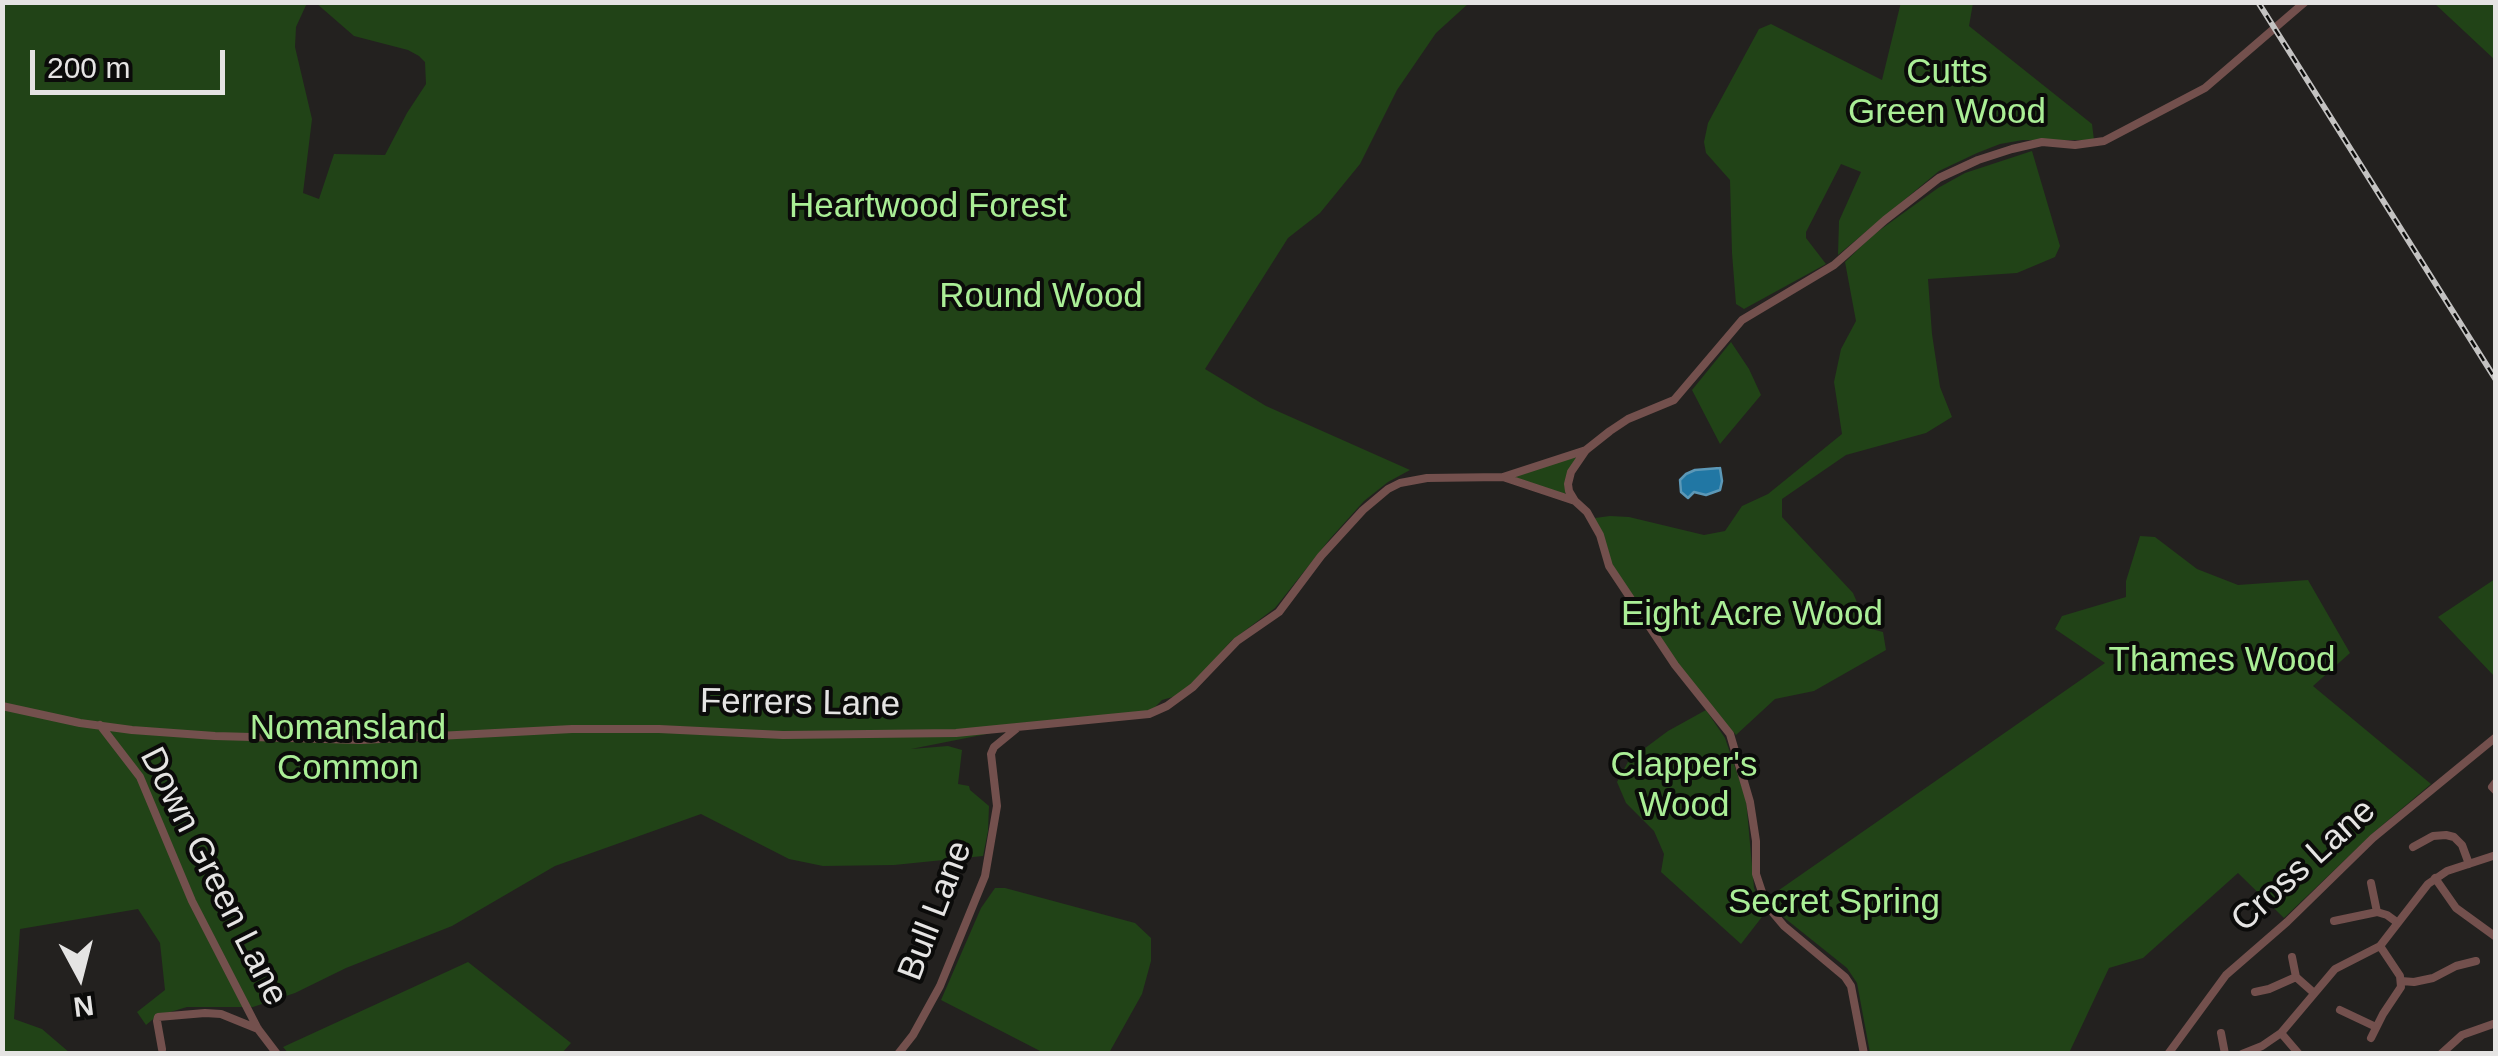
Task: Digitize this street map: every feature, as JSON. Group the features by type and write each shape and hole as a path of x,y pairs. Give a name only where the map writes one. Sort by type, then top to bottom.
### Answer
{"street":[{"name":"Ferrers Lane","path":"2,706 132,730 361,740 572,728 783,735 956,734 1149,714 1167,706 1210,672 1236,641 1279,612 1320,556 1388,489 1428,478 1504,477 1586,450 1628,419 1674,400 1742,320 1834,264 1939,178 2012,148 2042,142 2075,145 2104,141 2205,88 2305,2"},
{"path":"1586,450 1568,478 1569,491 1600,534 1609,566 1675,665 1730,734 1750,802 1756,874 1768,907 1784,926 1845,976 1864,1054"},
{"name":"Ferrers Lane","path":"1504,477 1574,500"},
{"name":"Down Green Lane","path":"100,725 140,777 192,901 258,1029 277,1054"},
{"name":"Bull Lane","path":"898,1054 940,986 985,876 998,806 991,754 1016,729"},
{"name":"Cross Lane","path":"2168,1054 2226,975 2287,922 2372,838 2496,737"},
{"path":"2496,782 2492,787 2496,792"},
{"path":"2444,822 2446,834"},
{"path":"2413,847 2446,834 2462,845 2469,864"},
{"path":"2242,1054 2281,1032 2335,969 2380,946 2422,889 2435,878 2496,855"},
{"path":"2435,878 2456,908 2495,934"},
{"path":"2371,883 2377,912"},
{"path":"2334,921 2377,912 2398,923"},
{"path":"2371,1038 2402,981 2380,946"},
{"path":"2292,957 2296,977 2314,993"},
{"path":"2402,981 2433,978 2476,961"},
{"path":"2255,992 2296,977"},
{"path":"230,1018 248,1006"},
{"path":"2340,1010 2376,1027"},
{"path":"162,1049 158,1017 205,1013 258,1029"},
{"path":"2441,1054 2462,1035 2496,1023"},
{"path":"2281,1032 2299,1054"},
{"path":"2221,1033 2225,1054"}],"green space":[{"name":"Cutts Green Wood","path":"1901,2 1973,3 1969,26 2092,124 2094,140 2023,140 1977,153 1939,171 1838,255 1839,221 1861,172 1841,164 1806,232 1806,238 1826,264 1744,309 1736,304 1730,180 1706,153 1708,123 1759,29 1771,24 1882,80"},
{"path":"2,3 307,3 296,27 295,47 312,119 303,193 319,199 334,154 385,155 426,84 425,62 419,56 354,36 316,3 1469,3 1436,33 1397,90 1360,164 1320,213 1288,238 1205,369 1266,406 1410,470 1364,501 1275,608 1231,641 1197,679 1176,696 1162,700 1148,714 1042,723 911,749 948,746 962,750 958,784 969,786 989,806 983,856 894,865 823,866 789,859 701,814 555,866 452,926 295,993 253,1007 187,1007 157,1016 146,1025 137,1012 165,990 160,943 138,909 20,929 14,1019 42,1029 70,1053 3,1053"},
{"path":"2434,3 2495,3 2495,60"},
{"name":"Eight Acre Wood","path":"2032,151 2060,246 2055,257 2017,273 1928,279 1940,387 1952,417 1926,433 1846,455 1782,499 1782,517 1853,593 1868,628 1883,632 1886,650 1814,691 1775,699 1736,735 1677,664 1610,561 1595,518 1629,517 1704,535 1725,531 1742,506 1768,494 1842,434 1834,382 1841,349 1856,321 1845,262 1873,235 1938,188 1965,173"},
{"path":"1731,342 1761,395 1720,444 1692,390"},
{"path":"1578,457 1565,495 1511,476"},
{"path":"2140,536 2155,537 2197,569 2238,585 2308,580 2350,653 2313,686 2431,784 2284,918 2238,873 2143,958 2109,968 2069,1053 1870,1053 1857,983 1847,968 1782,916 1769,897 2105,663 2055,629 2062,616 2126,597 2126,581"},
{"path":"2495,579 2495,677 2438,617"},
{"name":"Clapper's Wood","path":"1706,710 1725,738 1746,799 1754,888 1765,913 1741,944 1661,872 1664,854 1654,831 1626,803 1617,782 1629,760 1668,731"},
{"path":"995,888 1135,923 1151,938 1151,961 1142,994 1109,1053 1044,1053 941,1000 981,908"},
{"path":"468,962 571,1043 562,1053 289,1054 283,1047"}],"water":[{"path":"1720,468 1720,490 1706,495 1694,492 1688,498 1681,492 1680,480 1686,474"}],"railway":[{"path":"2258,2 2496,380"}],"park label":[{"name":"Heartwood Forest","path":"928,207"},
{"name":"Round Wood","path":"1041,297"},
{"name":"Thames Wood","path":"2222,661"},
{"name":"Nomansland Common","path":"348,749"},
{"name":"Secret Spring","path":"1834,903"}]}
